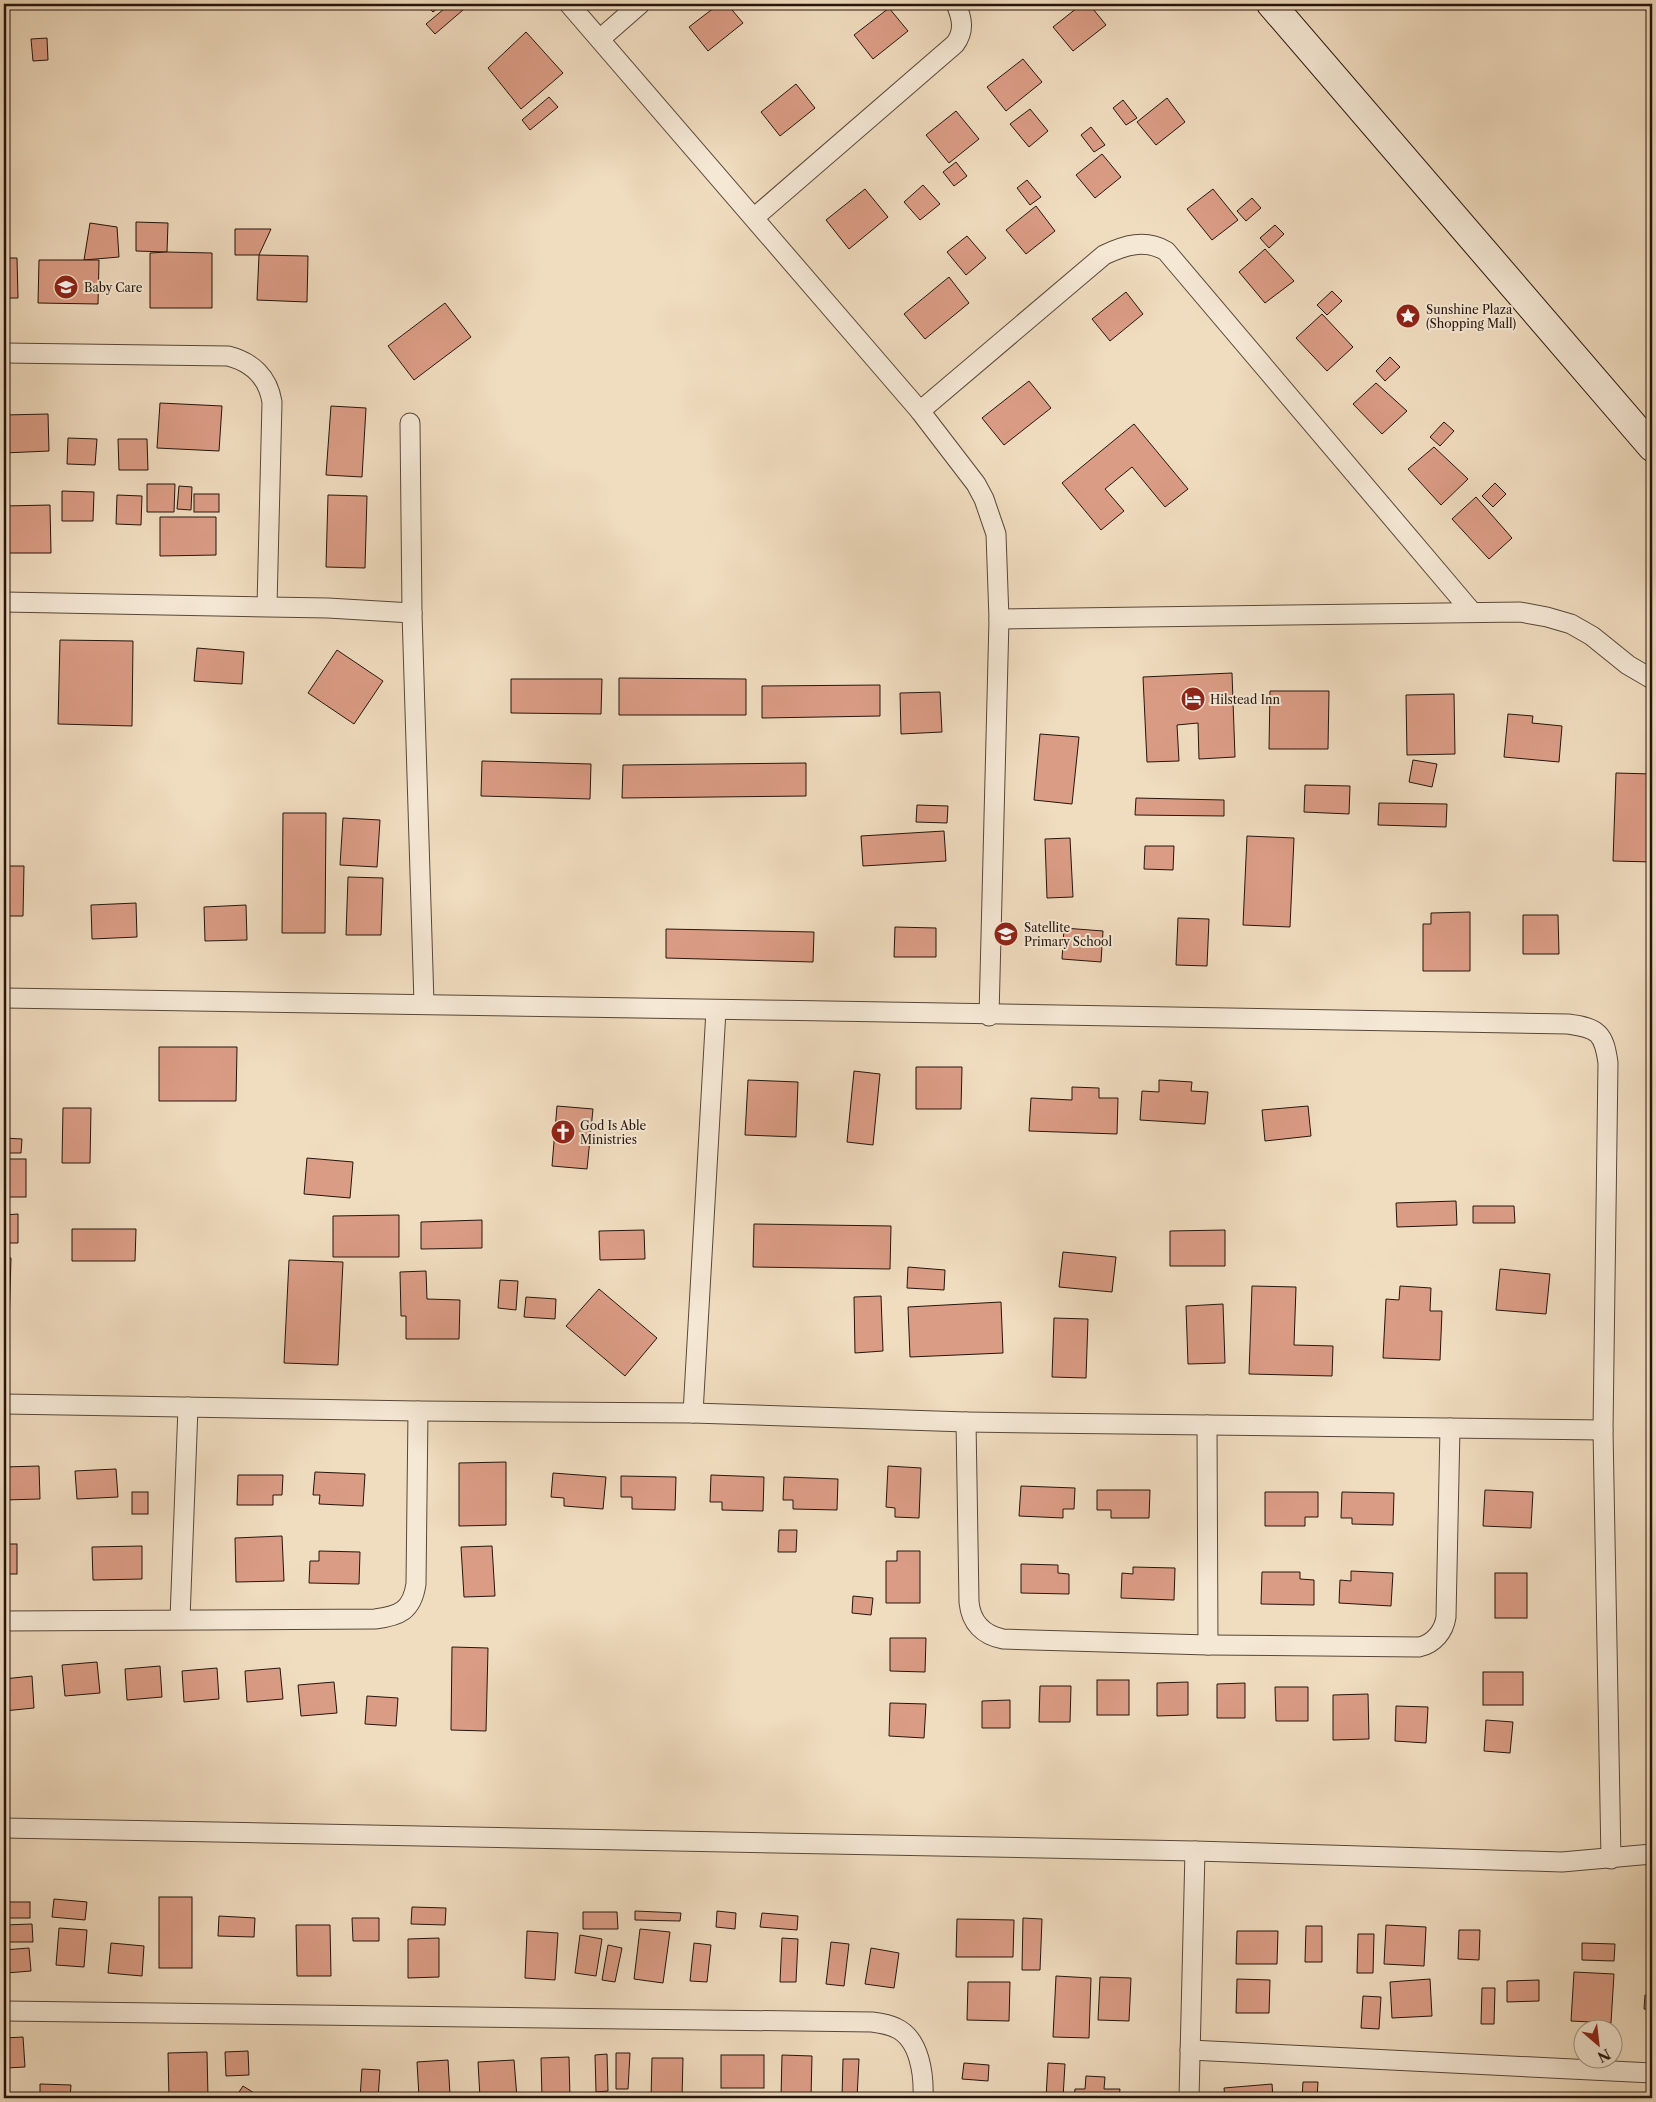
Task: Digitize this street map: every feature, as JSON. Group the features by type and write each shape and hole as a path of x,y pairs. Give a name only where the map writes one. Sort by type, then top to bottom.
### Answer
{"street":[{"path":"569,4 755,217 920,411 976,484 990,514 996,534 999,619 989,1016"},
{"path":"600,39 640,4"},
{"path":"755,217 955,44 960,37 962,26 956,4"},
{"path":"1271,4 1652,447"},
{"path":"920,411 1104,255 1126,246 1152,244 1166,251 1472,612"},
{"path":"4,353 228,356 247,362 254,368 267,384 272,402 267,606"},
{"path":"410,423 412,613 424,1003"},
{"path":"4,602 267,606 412,613"},
{"path":"999,619 1520,612 1571,624 1592,636 1628,665 1652,679"},
{"path":"4,998 424,1003 989,1016 1568,1024 1595,1030 1603,1038 1608,1063 1603,1430 1611,1859"},
{"path":"693,1413 716,1010"},
{"path":"4,1404 418,1411 693,1413 966,1422 1603,1430"},
{"path":"180,1619 188,1407"},
{"path":"4,1621 375,1619 400,1614 406,1609 415,1593 416,1584 418,1411"},
{"path":"966,1422 970,1610 972,1617 981,1629 992,1636 1003,1639 1208,1645 1419,1647 1425,1646 1436,1638 1445,1625 1446,1616 1450,1428"},
{"path":"1208,1425 1208,1645"},
{"path":"4,1828 1195,1851 1562,1862 1652,1854"},
{"path":"1189,2098 1195,1851"},
{"path":"4,2011 872,2022 897,2028 912,2042 920,2064 923,2098"},
{"path":"1190,2050 1652,2074"}],"building":[{"path":"425,4 443,4 433,12"},
{"path":"450,4 470,4 435,34 426,24"},
{"path":"719,4 727,4 743,23 708,51 689,27"},
{"path":"1082,4 1089,4 1106,25 1073,51 1053,27"},
{"path":"889,8 908,31 873,59 854,35"},
{"path":"526,32 563,73 521,109 488,68"},
{"path":"47,38 48,60 33,61 31,39"},
{"path":"1023,59 1042,82 1006,111 987,87"},
{"path":"796,84 815,108 780,136 761,112"},
{"path":"549,97 558,107 530,130 522,120"},
{"path":"1167,98 1185,122 1156,145 1137,122"},
{"path":"1123,100 1137,118 1126,125 1113,108"},
{"path":"1030,109 1048,131 1029,147 1010,124"},
{"path":"956,111 979,139 949,163 926,135"},
{"path":"1091,127 1105,145 1094,152 1081,135"},
{"path":"1102,154 1121,177 1095,198 1076,175"},
{"path":"956,162 967,176 954,186 943,172"},
{"path":"1027,180 1041,197 1030,205 1017,188"},
{"path":"923,185 940,204 920,220 904,202"},
{"path":"865,189 888,217 849,249 826,220"},
{"path":"1213,189 1238,220 1212,240 1187,209"},
{"path":"1252,198 1261,208 1246,221 1237,211"},
{"path":"1036,206 1055,231 1026,254 1006,230"},
{"path":"136,222 168,223 167,252 136,251"},
{"path":"90,223 117,227 119,257 84,260"},
{"path":"1275,225 1284,234 1269,248 1260,238"},
{"path":"235,229 271,229 259,255 235,255"},
{"path":"967,236 986,258 966,275 947,252"},
{"path":"1265,249 1294,281 1265,303 1239,272"},
{"path":"150,253 212,253 212,308 150,308"},
{"path":"259,255 308,256 307,302 257,300"},
{"path":"4,258 17,258 18,298 4,298"},
{"path":"39,260 99,260 98,304 38,303"},
{"path":"949,277 969,303 925,339 904,314"},
{"path":"1332,291 1342,301 1327,315 1317,305"},
{"path":"1126,292 1143,314 1110,341 1092,319"},
{"path":"445,303 471,337 414,380 388,346"},
{"path":"1322,314 1353,347 1327,371 1296,338"},
{"path":"1390,357 1400,367 1385,381 1376,371"},
{"path":"1029,381 1051,408 1004,445 982,418"},
{"path":"1376,383 1407,411 1382,434 1353,404"},
{"path":"160,403 222,406 219,451 157,448"},
{"path":"331,406 366,408 362,477 326,475"},
{"path":"48,414 49,451 4,453 4,415"},
{"path":"1444,422 1454,431 1440,446 1430,437"},
{"path":"1134,424 1188,489 1165,507 1132,467 1105,489 1124,511 1101,530 1062,483"},
{"path":"68,438 97,439 95,465 67,464"},
{"path":"118,439 147,439 148,470 119,470"},
{"path":"1434,447 1468,479 1441,505 1408,469"},
{"path":"1495,483 1506,494 1493,507 1482,496"},
{"path":"147,484 175,484 174,512 147,512"},
{"path":"179,486 192,487 191,510 177,509"},
{"path":"62,491 94,492 93,521 62,521"},
{"path":"194,494 219,494 219,512 194,512"},
{"path":"117,495 142,496 141,525 116,524"},
{"path":"328,495 367,496 365,568 326,567"},
{"path":"1476,497 1512,538 1489,559 1452,519"},
{"path":"50,505 51,553 4,553 4,506"},
{"path":"160,517 216,517 216,555 160,556"},
{"path":"60,640 133,641 132,726 58,724"},
{"path":"197,648 244,652 242,684 194,681"},
{"path":"337,650 383,681 354,724 308,693"},
{"path":"1232,673 1235,757 1199,759 1198,723 1177,725 1179,761 1147,762 1143,677"},
{"path":"619,678 746,679 746,715 619,715"},
{"path":"511,679 602,679 601,714 511,713"},
{"path":"880,685 880,716 762,718 762,686"},
{"path":"1270,691 1329,691 1328,749 1269,749"},
{"path":"940,692 942,732 901,734 900,693"},
{"path":"1454,694 1455,754 1407,755 1406,695"},
{"path":"1508,714 1533,716 1532,723 1562,726 1559,762 1504,757"},
{"path":"1040,734 1079,737 1072,804 1034,800"},
{"path":"1413,760 1437,764 1432,787 1409,782"},
{"path":"482,761 591,764 590,799 481,796"},
{"path":"806,763 806,796 622,798 623,765"},
{"path":"1616,773 1652,774 1652,862 1613,861"},
{"path":"1305,785 1350,786 1349,814 1304,812"},
{"path":"1136,798 1224,800 1224,816 1135,815"},
{"path":"1379,803 1447,804 1446,827 1378,825"},
{"path":"917,805 948,806 947,823 916,822"},
{"path":"283,813 326,813 325,933 282,933"},
{"path":"343,818 380,820 377,867 340,865"},
{"path":"944,831 946,861 863,866 861,836"},
{"path":"1247,836 1294,838 1290,927 1243,925"},
{"path":"1070,838 1073,897 1047,898 1045,839"},
{"path":"1145,846 1174,846 1173,870 1144,869"},
{"path":"4,866 24,866 23,916 4,916"},
{"path":"348,877 383,878 381,935 346,935"},
{"path":"136,903 137,937 92,939 91,905"},
{"path":"246,905 247,940 205,941 204,907"},
{"path":"1470,912 1470,971 1423,971 1423,924 1431,924 1431,913"},
{"path":"1523,915 1558,915 1559,954 1523,954"},
{"path":"1178,918 1209,919 1207,966 1176,965"},
{"path":"895,927 936,928 936,957 894,957"},
{"path":"1064,928 1103,931 1101,962 1062,959"},
{"path":"666,929 814,932 813,962 666,958"},
{"path":"159,1047 237,1047 236,1101 159,1101"},
{"path":"916,1067 962,1067 961,1109 916,1109"},
{"path":"854,1071 880,1074 873,1145 847,1142"},
{"path":"748,1080 798,1082 796,1137 745,1135"},
{"path":"1159,1080 1192,1082 1191,1091 1208,1092 1205,1124 1140,1120 1142,1091 1159,1092"},
{"path":"1072,1087 1099,1088 1099,1098 1118,1098 1117,1134 1029,1131 1031,1098 1072,1100"},
{"path":"557,1106 593,1109 587,1169 552,1166"},
{"path":"1308,1106 1311,1136 1265,1141 1262,1110"},
{"path":"63,1108 91,1108 90,1163 62,1163"},
{"path":"4,1138 22,1139 21,1153 4,1153"},
{"path":"307,1158 353,1162 350,1198 304,1194"},
{"path":"4,1159 26,1159 26,1197 4,1197"},
{"path":"1456,1201 1457,1225 1397,1227 1396,1203"},
{"path":"1473,1206 1514,1206 1515,1223 1473,1223"},
{"path":"18,1214 18,1243 4,1243 4,1215"},
{"path":"399,1215 399,1257 333,1257 333,1216"},
{"path":"482,1220 482,1248 421,1249 421,1222"},
{"path":"754,1224 891,1226 890,1269 753,1267"},
{"path":"72,1229 136,1229 135,1261 72,1261"},
{"path":"644,1230 645,1259 600,1260 599,1231"},
{"path":"1225,1230 1225,1266 1170,1266 1170,1231"},
{"path":"1063,1252 1116,1257 1112,1292 1059,1287"},
{"path":"4,1258 11,1258 8,1363 4,1362"},
{"path":"289,1260 343,1262 338,1365 284,1363"},
{"path":"908,1267 945,1270 944,1290 907,1288"},
{"path":"1500,1269 1550,1274 1546,1314 1496,1310"},
{"path":"426,1271 427,1299 460,1300 459,1339 406,1339 406,1316 401,1316 400,1272"},
{"path":"500,1280 518,1281 516,1310 498,1308"},
{"path":"1252,1286 1296,1287 1294,1345 1333,1346 1332,1376 1249,1374"},
{"path":"1400,1286 1431,1288 1430,1311 1442,1311 1440,1360 1383,1358 1386,1299 1399,1300"},
{"path":"599,1289 657,1338 625,1376 566,1326"},
{"path":"881,1296 883,1351 855,1353 854,1297"},
{"path":"526,1297 556,1299 555,1319 524,1317"},
{"path":"1001,1302 1003,1353 910,1357 908,1307"},
{"path":"1223,1304 1225,1363 1188,1364 1186,1306"},
{"path":"1054,1318 1088,1319 1086,1378 1052,1377"},
{"path":"1652,1391 1652,1756 1647,1757"},
{"path":"506,1462 506,1525 459,1526 459,1463"},
{"path":"39,1466 40,1499 4,1500 4,1467"},
{"path":"888,1466 921,1468 919,1518 895,1517 895,1508 886,1507"},
{"path":"116,1469 118,1497 77,1499 75,1471"},
{"path":"315,1472 365,1474 363,1506 319,1504 320,1495 313,1495"},
{"path":"553,1473 606,1477 603,1509 564,1506 564,1498 551,1497"},
{"path":"238,1475 283,1475 282,1495 273,1495 273,1505 237,1505"},
{"path":"711,1475 764,1477 763,1511 722,1510 722,1502 710,1502"},
{"path":"621,1476 676,1477 675,1510 632,1509 632,1497 621,1497"},
{"path":"784,1477 838,1479 837,1510 793,1509 793,1500 783,1500"},
{"path":"1021,1486 1075,1488 1074,1509 1063,1509 1063,1518 1019,1516"},
{"path":"1097,1490 1150,1490 1149,1518 1111,1518 1111,1510 1097,1510"},
{"path":"1485,1490 1533,1492 1531,1528 1483,1526"},
{"path":"132,1492 148,1492 148,1514 132,1514"},
{"path":"1265,1492 1318,1492 1318,1517 1305,1517 1305,1526 1265,1526"},
{"path":"1342,1492 1394,1493 1393,1525 1352,1524 1352,1518 1341,1518"},
{"path":"779,1530 797,1530 796,1552 778,1552"},
{"path":"282,1536 284,1581 236,1582 235,1538"},
{"path":"4,1544 17,1544 17,1574 4,1574"},
{"path":"142,1546 142,1579 93,1580 92,1547"},
{"path":"492,1546 495,1596 464,1597 461,1547"},
{"path":"319,1551 360,1552 359,1584 309,1583 310,1561 319,1561"},
{"path":"897,1551 920,1551 920,1603 886,1603 886,1561 897,1561"},
{"path":"1021,1564 1058,1565 1058,1573 1069,1574 1069,1594 1021,1593"},
{"path":"1133,1567 1175,1568 1174,1600 1121,1598 1122,1573 1133,1574"},
{"path":"1351,1571 1393,1573 1391,1606 1339,1603 1340,1580 1351,1581"},
{"path":"1262,1572 1300,1572 1300,1579 1314,1580 1314,1605 1261,1604"},
{"path":"1495,1573 1527,1573 1527,1618 1495,1618"},
{"path":"853,1596 873,1598 871,1615 852,1613"},
{"path":"890,1638 926,1638 925,1672 890,1671"},
{"path":"452,1647 488,1648 486,1731 451,1730"},
{"path":"97,1662 100,1693 65,1696 62,1665"},
{"path":"160,1666 162,1697 127,1700 125,1669"},
{"path":"217,1668 219,1699 184,1702 182,1671"},
{"path":"280,1668 283,1699 247,1702 245,1671"},
{"path":"1483,1672 1523,1672 1523,1705 1483,1705"},
{"path":"32,1676 34,1708 4,1711 4,1679"},
{"path":"1097,1680 1129,1680 1129,1715 1097,1715"},
{"path":"334,1682 337,1713 301,1716 298,1685"},
{"path":"1188,1682 1188,1715 1157,1716 1157,1683"},
{"path":"1245,1683 1245,1718 1217,1718 1217,1684"},
{"path":"1040,1686 1071,1686 1070,1722 1039,1722"},
{"path":"1275,1687 1308,1687 1308,1721 1276,1721"},
{"path":"1368,1694 1369,1739 1333,1740 1333,1695"},
{"path":"367,1696 398,1698 396,1726 365,1724"},
{"path":"1010,1700 1010,1728 982,1728 982,1701"},
{"path":"890,1703 926,1704 924,1738 889,1736"},
{"path":"1396,1706 1428,1707 1426,1743 1395,1741"},
{"path":"1486,1720 1513,1722 1510,1753 1484,1751"},
{"path":"159,1897 192,1897 192,1968 159,1968"},
{"path":"54,1899 87,1902 85,1920 52,1917"},
{"path":"4,1902 30,1902 30,1918 4,1918"},
{"path":"412,1907 446,1908 445,1925 411,1924"},
{"path":"635,1911 681,1913 680,1921 635,1920"},
{"path":"717,1911 736,1913 735,1929 716,1927"},
{"path":"583,1912 617,1912 618,1929 583,1929"},
{"path":"762,1913 798,1916 797,1930 760,1927"},
{"path":"219,1916 255,1918 254,1937 218,1936"},
{"path":"352,1918 379,1918 379,1941 353,1941"},
{"path":"1023,1918 1042,1919 1040,1970 1022,1970"},
{"path":"957,1919 1014,1920 1013,1957 956,1957"},
{"path":"32,1924 33,1942 4,1942 4,1925"},
{"path":"296,1925 330,1925 331,1976 297,1976"},
{"path":"1386,1925 1426,1927 1424,1966 1384,1964"},
{"path":"1306,1926 1322,1926 1322,1962 1305,1962"},
{"path":"59,1928 87,1930 84,1967 56,1965"},
{"path":"640,1929 670,1932 663,1983 634,1979"},
{"path":"1459,1930 1480,1930 1479,1960 1458,1959"},
{"path":"527,1931 558,1933 555,1980 525,1978"},
{"path":"1237,1931 1278,1931 1277,1964 1236,1964"},
{"path":"1358,1934 1374,1934 1373,1973 1357,1973"},
{"path":"580,1935 602,1939 596,1976 575,1973"},
{"path":"439,1938 439,1977 408,1978 408,1939"},
{"path":"782,1938 798,1939 796,1982 780,1982"},
{"path":"831,1942 849,1944 844,1986 826,1984"},
{"path":"111,1943 144,1946 142,1976 108,1973"},
{"path":"694,1943 711,1945 707,1982 690,1981"},
{"path":"1582,1943 1615,1944 1614,1961 1582,1960"},
{"path":"608,1945 622,1948 615,1982 602,1980"},
{"path":"29,1948 31,1971 6,1973 4,1950"},
{"path":"871,1948 899,1953 894,1988 865,1984"},
{"path":"1574,1972 1614,1974 1611,2020 1571,2021"},
{"path":"1056,1976 1091,1978 1089,2038 1053,2037"},
{"path":"1100,1977 1131,1978 1129,2021 1098,2020"},
{"path":"1237,1979 1270,1980 1269,2013 1236,2013"},
{"path":"1430,1979 1432,2016 1392,2018 1390,1982"},
{"path":"1539,1980 1539,2001 1507,2002 1507,1981"},
{"path":"968,1982 1010,1982 1009,2021 967,2020"},
{"path":"1482,1988 1495,1988 1494,2024 1481,2024"},
{"path":"1645,1995 1652,1996 1652,2010 1644,2009"},
{"path":"1363,1996 1381,1997 1379,2029 1361,2028"},
{"path":"23,2037 25,2067 6,2068 5,2038"},
{"path":"248,2051 249,2075 226,2076 225,2052"},
{"path":"207,2052 208,2098 169,2098 168,2053"},
{"path":"616,2053 630,2053 628,2089 616,2089"},
{"path":"607,2054 608,2091 596,2092 595,2055"},
{"path":"721,2055 764,2055 764,2088 721,2088"},
{"path":"782,2055 812,2056 811,2097 781,2097"},
{"path":"569,2057 570,2098 542,2098 541,2058"},
{"path":"652,2058 683,2058 682,2098 651,2098"},
{"path":"843,2059 859,2059 857,2098 842,2098"},
{"path":"448,2060 450,2095 419,2097 417,2062"},
{"path":"514,2060 517,2098 480,2098 478,2062"},
{"path":"964,2063 989,2065 988,2081 962,2079"},
{"path":"1048,2063 1065,2064 1063,2098 1046,2098"},
{"path":"362,2069 380,2070 378,2098 360,2098"},
{"path":"1086,2076 1105,2077 1104,2089 1120,2089 1119,2098 1074,2098 1075,2089 1085,2089"},
{"path":"1303,2082 1318,2082 1317,2098 1302,2098"},
{"path":"40,2084 71,2085 70,2098 40,2098"},
{"path":"1272,2084 1273,2098 1225,2098 1224,2088"},
{"path":"243,2086 262,2098 235,2098"},
{"path":"1398,2094 1418,2095 1418,2098 1398,2098"},
{"path":"301,2095 301,2098 283,2098 283,2097"},
{"path":"1436,2096 1469,2096 1469,2098 1436,2098"}],"place":[{"name":"Baby Care","path":"66,287"},
{"name":"Sunshine Plaza (Shopping Mall)","path":"1408,316"},
{"name":"Hilstead Inn","path":"1193,699"},
{"name":"Satellite Primary School","path":"1006,934"},
{"name":"God Is Able Ministries","path":"563,1132"}]}
